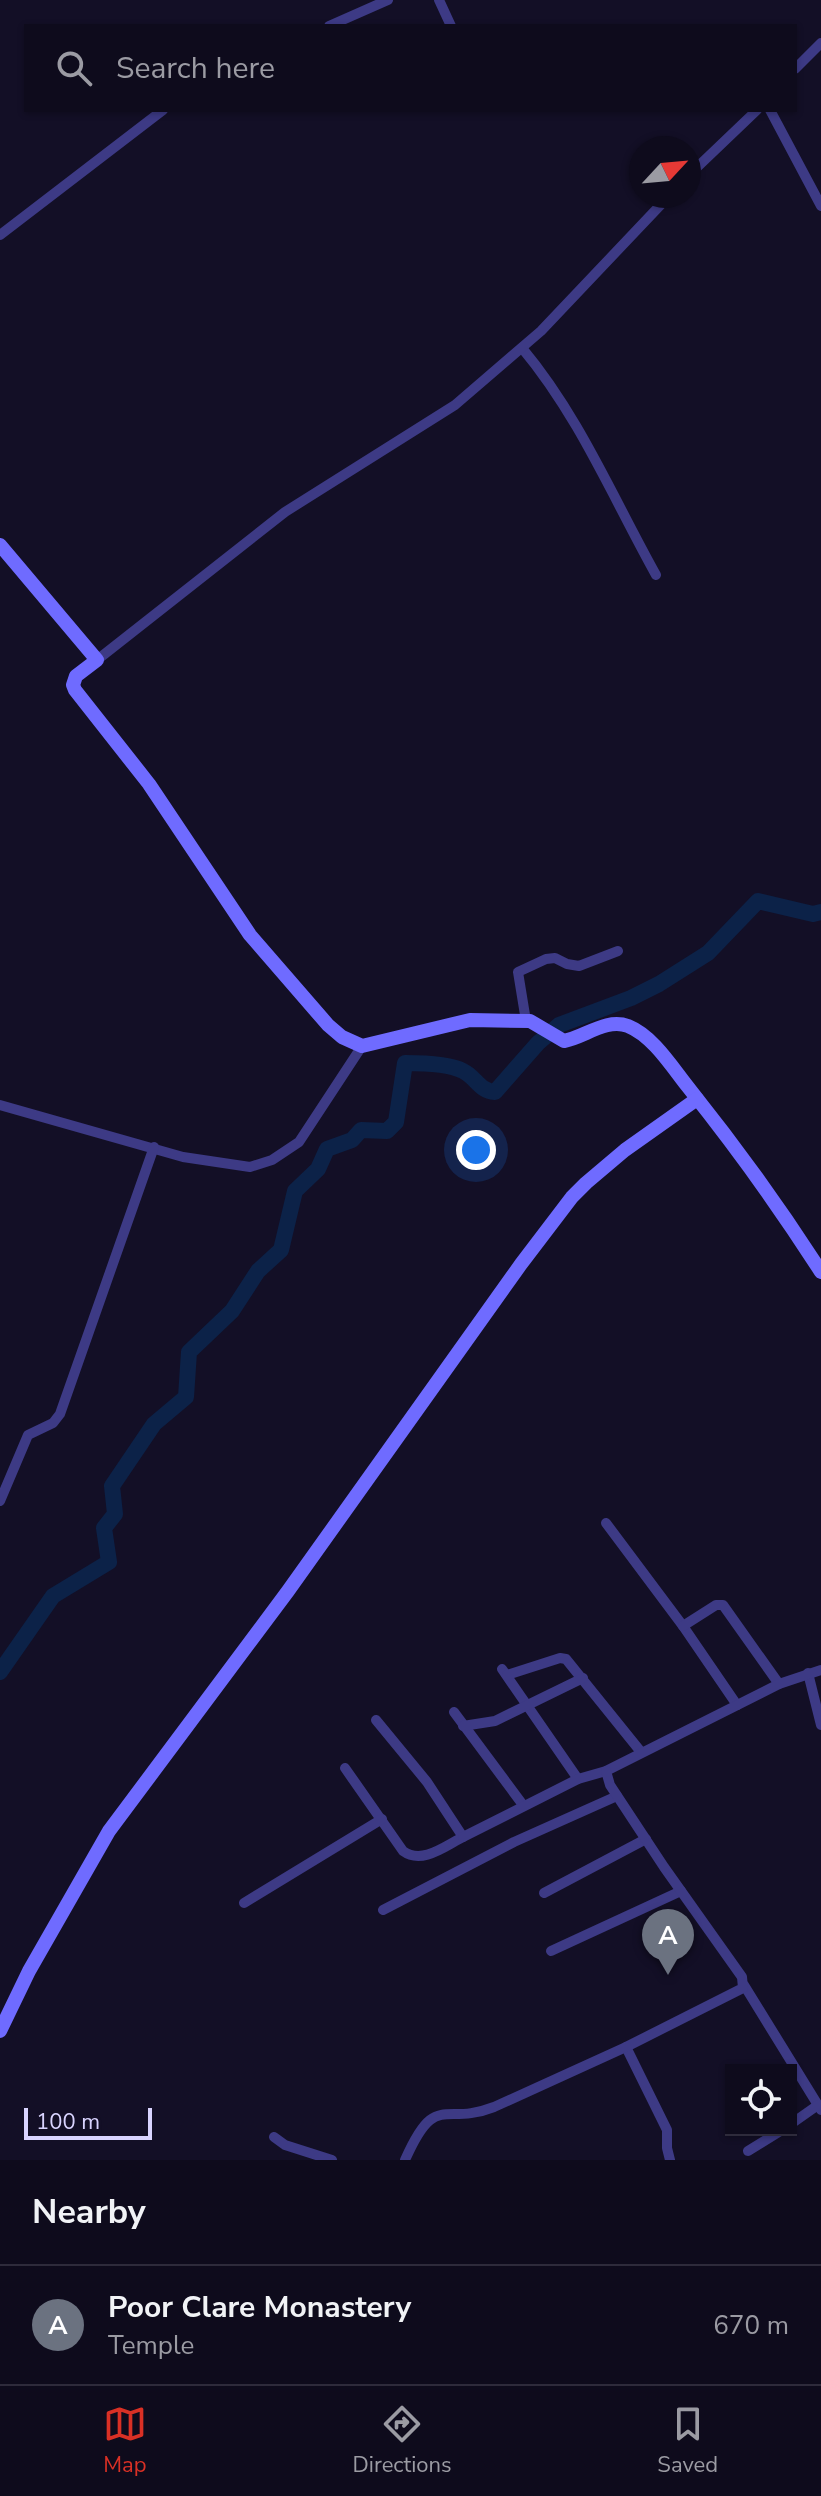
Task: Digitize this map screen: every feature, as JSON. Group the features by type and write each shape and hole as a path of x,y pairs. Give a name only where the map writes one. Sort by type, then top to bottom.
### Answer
{"street":[{"path":"334,24 388,0"},
{"path":"439,0 450,24"},
{"path":"797,67 821,43"},
{"path":"0,235 160,112"},
{"path":"701,164 755,112"},
{"path":"771,112 821,206"},
{"path":"658,208 522,348 449,410 285,512 76,676 73,685 149,784 250,935 342,1037 362,1046 470,1020 532,1023 553,1037 568,1041 607,1025 629,1027 655,1047 697,1099 765,1187 821,1272"},
{"path":"522,348 551,384 577,426 616,494 656,575"},
{"path":"0,545 97,660"},
{"path":"532,1023 518,972 546,959 555,958 579,966 618,951"},
{"path":"0,1105 183,1157 250,1167 272,1160 299,1142 340,1075 362,1046"},
{"path":"0,2031 29,1971 109,1831 288,1591 521,1264 586,1183 625,1150 697,1099"},
{"path":"0,1501 28,1435 53,1423 60,1414 154,1147"},
{"path":"606,1523 737,1705"},
{"path":"683,1626 716,1605 723,1605 779,1684"},
{"path":"578,1779 504,1672 560,1658 567,1660 641,1752"},
{"path":"345,1768 403,1851 413,1857 426,1855 578,1779 606,1771 779,1684 821,1670"},
{"path":"808,1673 821,1725"},
{"path":"463,1726 495,1721 583,1678"},
{"path":"454,1712 523,1805"},
{"path":"376,1720 427,1782 463,1837"},
{"path":"606,1771 607,1780 617,1796 742,1977 820,2108 797,2121"},
{"path":"383,1910 514,1842 617,1796"},
{"path":"244,1903 382,1819"},
{"path":"544,1893 646,1839"},
{"path":"551,1951 647,1904 681,1891"},
{"path":"405,2160 427,2121 436,2115 483,2112 626,2047 742,1990 744,1985"},
{"path":"626,2047 667,2130 670,2160"},
{"path":"748,2151 772,2136"},
{"path":"274,2137 285,2145 332,2160"}],"waterway":[{"path":"0,1672 53,1596 109,1562 104,1528 115,1514 112,1486 154,1424 186,1397 189,1352 232,1311 258,1271 281,1250 295,1191 318,1169 327,1149 352,1140 361,1130 387,1131 396,1122 405,1063 435,1064 457,1069 485,1089 495,1092 538,1043 559,1025 659,984 708,953 758,901 813,914 821,912"}],"place":[{"name":"Poor Clare Monastery","path":"668,1975"}]}
